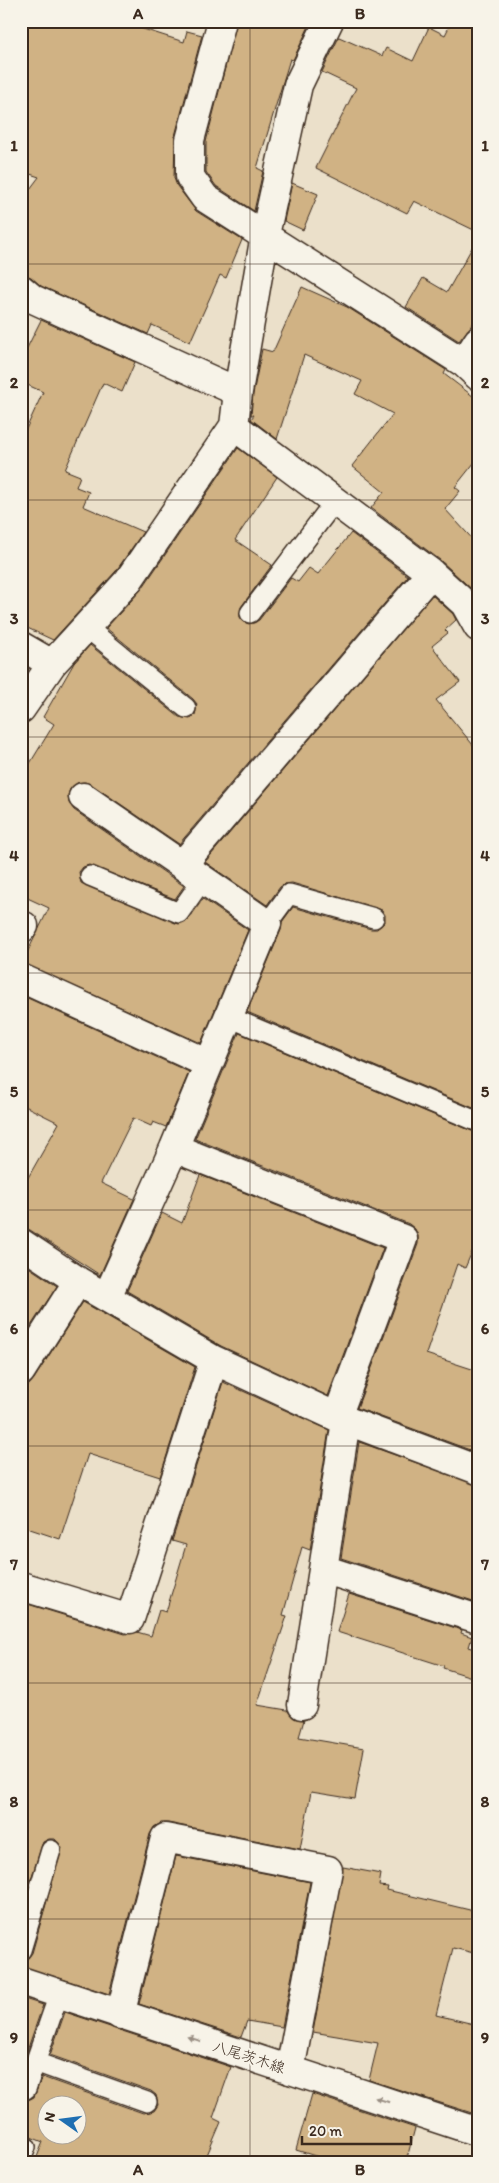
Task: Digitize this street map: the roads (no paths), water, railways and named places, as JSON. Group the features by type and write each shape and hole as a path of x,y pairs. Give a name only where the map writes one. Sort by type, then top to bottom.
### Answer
{"street":[{"path":"222,21 190,140 190,177 205,198 473,360"},
{"path":"21,709 52,664 128,581 234,426 265,235 298,85 329,21"},
{"path":"25,299 238,392"},
{"path":"234,426 431,573 465,604 478,627"},
{"path":"193,872 431,573"},
{"path":"21,646 52,664"},
{"path":"83,797 268,924 174,1148 106,1297"},
{"path":"21,978 210,1064"},
{"path":"174,1148 403,1239 342,1419 323,1569 302,1705"},
{"path":"21,1243 78,1281 214,1360 342,1419 478,1470"},
{"path":"21,1371 78,1281"},
{"path":"21,1586 130,1619 214,1360"},
{"path":"323,1569 478,1620"},
{"path":"120,2015 165,1838 328,1870 290,2070"},
{"name":"八尾茨木線","path":"21,1981 478,2132"}],"lane":[{"path":"250,613 336,501"},
{"path":"86,627 186,708"},
{"path":"90,876 179,913 193,872"},
{"path":"268,924 289,894 374,918"},
{"path":"230,1017 476,1121"},
{"path":"21,1950 51,1850"},
{"path":"26,2089 59,1994"},
{"path":"35,2062 147,2102"}]}
